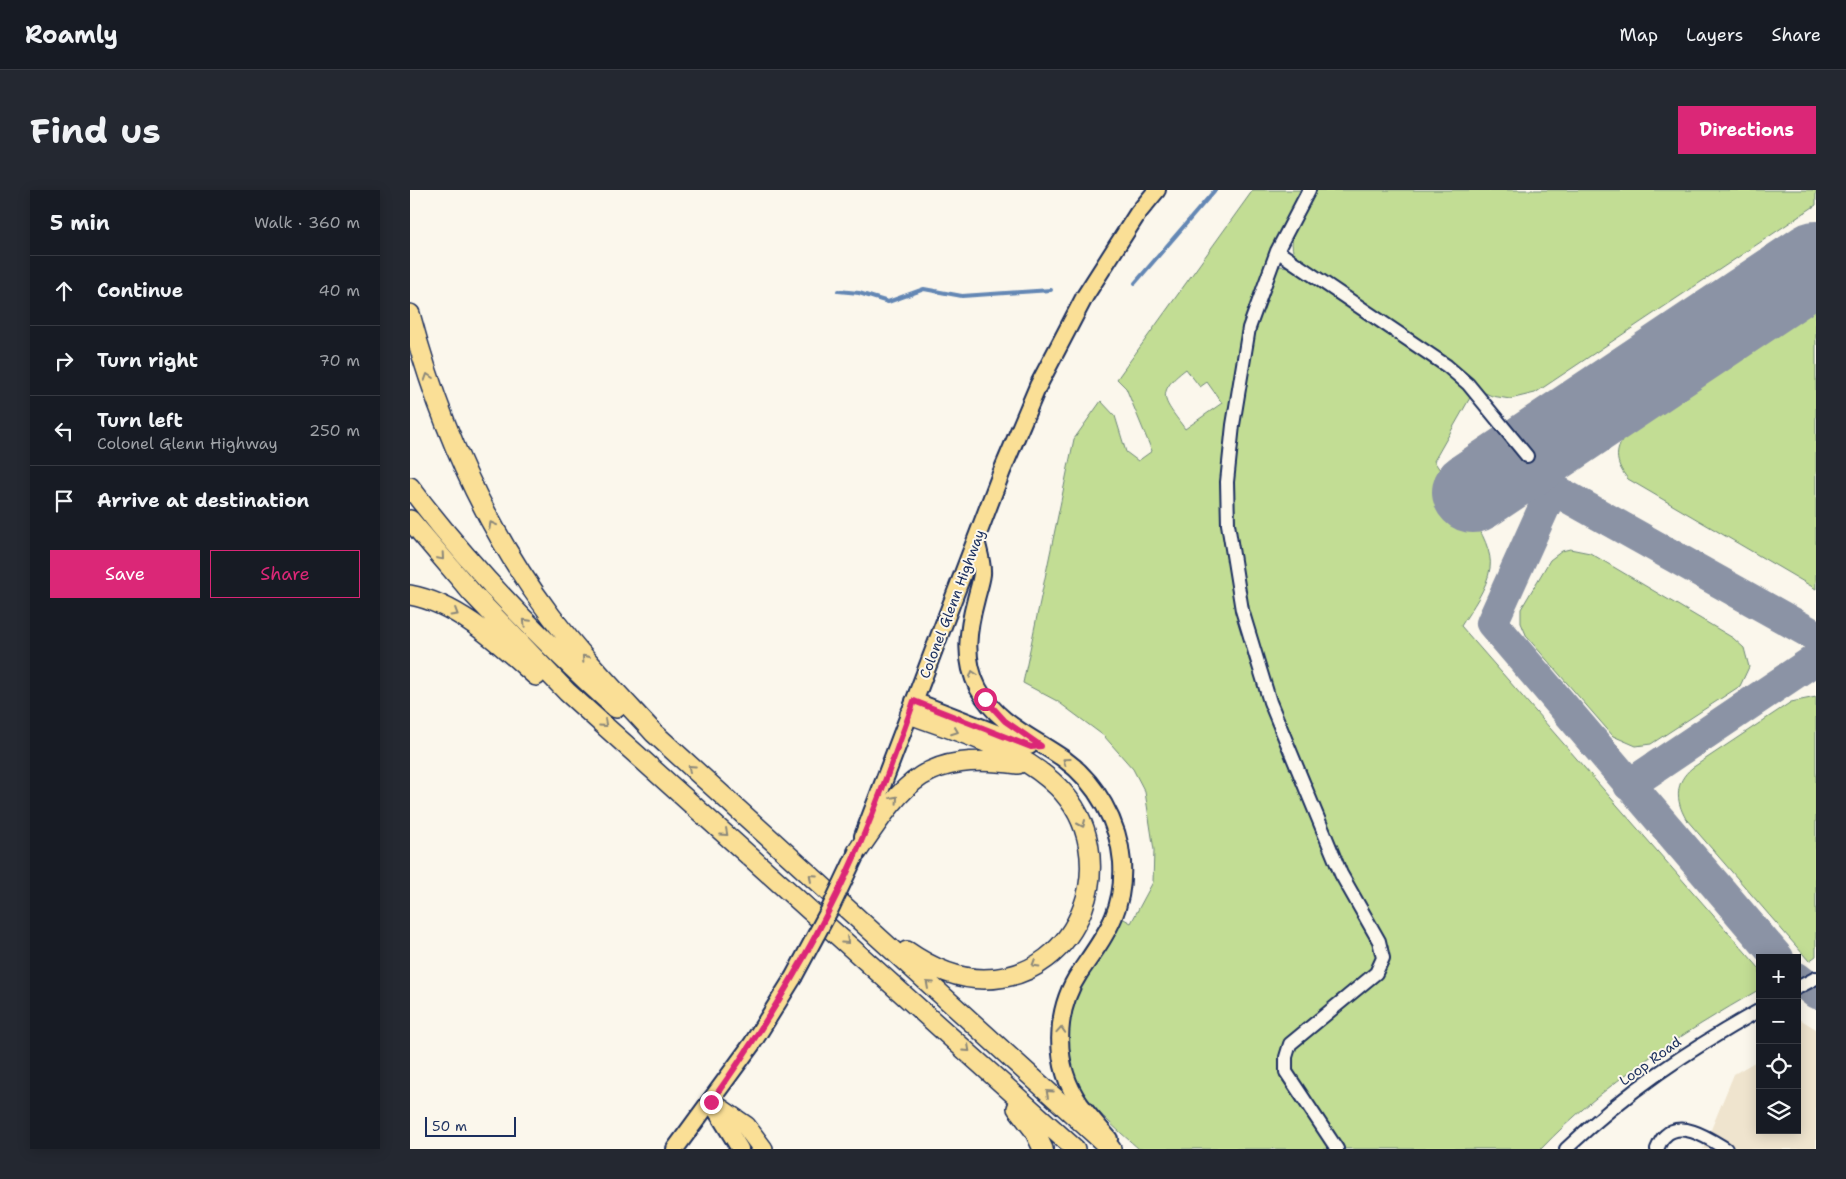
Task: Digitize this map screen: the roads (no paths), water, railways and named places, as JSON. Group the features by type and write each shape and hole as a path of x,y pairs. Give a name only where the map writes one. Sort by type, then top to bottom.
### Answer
{"highway":[{"path":"410,314 444,424 468,479 517,567 568,637 654,733 1112,1149"},
{"path":"410,487 460,551 559,657 638,728 654,733"},
{"path":"410,520 472,593 567,692 1076,1149"},
{"path":"410,595 427,599 455,613 501,646 552,689 567,692"},
{"path":"874,933 932,966 965,978 984,979 1016,974 1050,954 1064,940 1080,916 1088,895 1091,873 1089,845 1081,821 1069,799 1058,787 1015,755 912,707"},
{"path":"857,852 898,795 910,784 935,769 960,761 974,760 1028,765"},
{"path":"988,1069 1013,1105 1027,1118 1043,1149"},
{"path":"711,1102 746,1126 763,1149"}],"main road":[{"name":"Colonel Glenn Highway","path":"675,1149 752,1044 793,978 830,909 857,852 1020,427 1068,327 1125,233 1157,190"},
{"path":"976,540 983,573 968,635 973,674 978,686 994,710 1005,721 1073,766 1096,792 1112,820 1120,851 1122,877 1113,920 1102,942 1073,985 1062,1017 1060,1035 1060,1050 1068,1082 1080,1104 1117,1149"},
{"path":"912,707 1031,747 1041,746"},
{"path":"711,1102 740,1149"}],"street":[{"path":"1309,190 1277,250 1249,328 1230,454 1227,482 1228,524 1242,610 1270,702 1341,874 1380,941 1383,958 1376,973 1290,1044 1286,1057 1286,1072 1337,1149"},
{"path":"1277,250 1459,375 1527,456"},
{"path":"1801,986 1816,978"},
{"name":"Loop Road","path":"1566,1149 1609,1110 1665,1067 1756,1012"},
{"path":"1656,1149 1665,1135 1680,1129 1700,1134 1726,1149"}],"waterway":[{"path":"1135,283 1215,190"},
{"path":"838,291 859,293 888,302 924,289 962,296 1051,290"}]}
